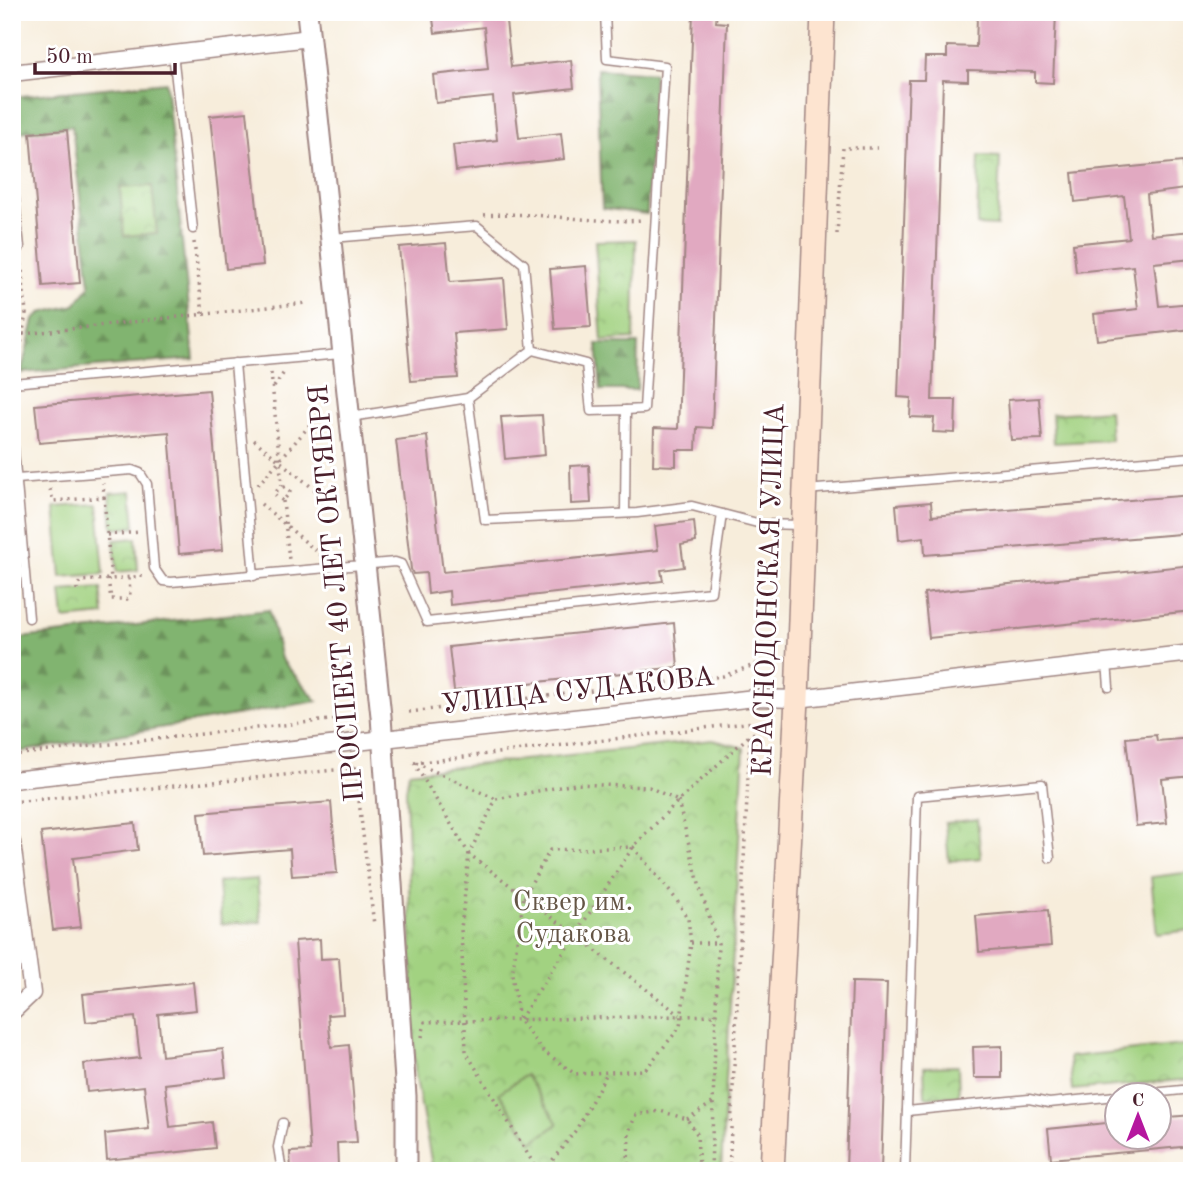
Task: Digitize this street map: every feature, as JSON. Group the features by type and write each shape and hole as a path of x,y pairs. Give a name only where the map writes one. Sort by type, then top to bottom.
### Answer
{"main road":[{"name":"КРАСНОДОНСКАЯ УЛИЦА","path":"772,1171 797,699 822,12"}],"street":[{"name":"ПРОСПЕКТ 40 ЛЕТ ОКТЯБРЯ","path":"307,12 351,417 382,741 406,1096 406,1171"},
{"path":"12,72 310,38"},
{"name":"УЛИЦА СУДАКОВА","path":"12,780 755,698 797,699 1192,653"},
{"path":"12,842 32,993 12,1012"}],"lane":[{"path":"532,350 586,364 592,411 644,409 665,66 607,59 605,12"},
{"path":"173,53 193,229"},
{"path":"12,173 20,247"},
{"path":"332,237 477,226 524,264 532,350"},
{"path":"351,417 468,398 532,350"},
{"path":"13,383 344,354"},
{"path":"235,363 254,576"},
{"path":"468,398 485,520 625,513 692,506 761,524 802,526"},
{"path":"625,513 626,410"},
{"path":"12,428 29,618"},
{"path":"804,490 1192,457"},
{"path":"17,479 132,470 143,475 147,484 156,575 171,582 401,564 427,622 711,592 722,514"},
{"path":"1107,662 1109,687"},
{"path":"905,1171 917,796 1042,784 1050,858"},
{"path":"1172,1090 1192,1088"},
{"path":"907,1111 1029,1099 1049,1103 1102,1098"},
{"path":"282,1171 278,1147 283,1123"}],"path":[{"path":"837,237 843,148 877,148"},
{"path":"618,222 656,219"},
{"path":"193,229 203,314"},
{"path":"13,383 26,313 20,247"},
{"path":"23,334 306,303"},
{"path":"270,360 282,485 290,492 283,501 290,572"},
{"path":"317,417 248,493 332,565"},
{"path":"241,430 325,498"},
{"path":"102,472 111,599 127,599 130,596 129,577"},
{"path":"48,476 52,501 104,497"},
{"path":"282,485 274,494 283,501"},
{"path":"107,535 150,531"},
{"path":"77,590 81,581 156,575"},
{"path":"409,712 723,676 757,664"},
{"path":"12,755 347,718"},
{"path":"414,762 754,723"},
{"path":"519,1020 633,847 678,801 750,735 759,731"},
{"path":"729,1171 750,735"},
{"path":"414,762 496,799 575,784 649,787 678,801"},
{"path":"414,762 469,854 681,1016"},
{"path":"12,802 355,768"},
{"path":"496,799 469,854 461,929 466,1052 538,1171"},
{"path":"678,801 701,892 718,943 718,1014 711,1171"},
{"path":"633,847 677,899 688,919 691,943 680,1027 645,1070 575,1074 542,1050 519,1020 512,974 524,896 551,850 633,847"},
{"path":"691,943 718,943"},
{"path":"425,1022 718,1014"},
{"path":"544,1171 576,1130 607,1072"},
{"path":"687,1119 714,1102"},
{"path":"628,1164 629,1130 636,1115 660,1111 687,1119 697,1134 699,1171"},
{"path":"574,1171 628,1164 640,1171"},
{"path":"1140,1171 1192,1165"}],"green space":[{"path":"597,69 654,73 647,214 602,208"},
{"path":"166,82 194,359 21,373 34,320 41,313 75,305 90,286 72,126 12,133 12,97"},
{"path":"979,156 1000,157 997,226 977,225"},
{"path":"152,186 157,233 124,236 120,188"},
{"path":"636,240 634,339 602,341 595,241"},
{"path":"597,344 638,344 637,390 601,390"},
{"path":"1109,410 1111,440 1054,443 1052,414"},
{"path":"132,491 135,527 113,529 110,493"},
{"path":"98,504 104,574 61,577 55,507"},
{"path":"136,538 138,570 117,572 114,540"},
{"path":"101,588 104,615 64,619 61,591"},
{"path":"269,610 281,659 317,701 12,753 12,639"},
{"name":"Сквер им. Судакова","path":"713,740 744,748 721,1171 433,1171 415,1073 406,790 409,772"},
{"path":"977,819 981,858 949,861 945,823"},
{"path":"1192,872 1192,930 1157,934 1151,877"},
{"path":"257,879 261,922 221,924 218,882"},
{"path":"1192,1044 1192,1079 1102,1082 1102,1087 1072,1090 1069,1057"},
{"path":"958,1066 959,1096 925,1097 924,1067"},
{"path":"526,1075 558,1124 532,1142 499,1093"}],"building":[{"path":"432,12 505,12 511,67 571,60 574,88 514,95 519,138 561,133 564,159 456,171 453,145 497,140 493,97 436,103 433,75 488,69 484,27 435,33"},
{"path":"693,12 717,12 716,22 727,23 712,428 697,427 696,450 676,450 676,466 653,465 654,428 678,429"},
{"path":"986,12 1056,12 1053,83 1035,82 1035,72 968,70 968,81 943,80 932,400 956,400 955,433 933,432 934,418 910,417 911,398 898,397 909,80 924,80 925,57 947,57 947,46 976,47 977,16 986,16"},
{"path":"247,112 263,265 226,269 210,116"},
{"path":"67,130 80,283 43,286 30,133"},
{"path":"1182,162 1185,189 1147,194 1151,235 1192,231 1192,259 1154,263 1159,306 1192,303 1192,329 1097,340 1094,314 1138,309 1133,266 1076,272 1073,244 1129,238 1124,196 1075,202 1072,173"},
{"path":"446,243 450,282 504,278 508,329 454,333 458,378 411,381 399,247"},
{"path":"586,266 591,327 555,329 550,269"},
{"path":"209,390 223,550 179,554 169,432 39,443 35,405"},
{"path":"1039,398 1042,439 1011,440 1008,400"},
{"path":"542,415 545,455 505,459 501,417"},
{"path":"427,436 443,572 658,550 655,526 694,521 696,542 681,545 684,567 661,570 663,581 450,605 449,591 428,594 426,573 413,574 411,569 396,440"},
{"path":"589,465 591,503 571,504 570,466"},
{"path":"1192,495 1192,533 925,555 924,537 899,540 896,505 931,502 932,516"},
{"path":"1192,565 1192,611 929,638 924,593"},
{"path":"674,623 678,667 454,691 449,647"},
{"path":"1156,735 1157,741 1192,738 1192,776 1162,779 1167,823 1136,826 1126,738"},
{"path":"331,802 337,873 292,876 290,849 203,856 199,813"},
{"path":"135,823 138,850 73,858 81,927 53,930 41,833"},
{"path":"1048,910 1051,946 979,952 976,916"},
{"path":"320,939 321,959 339,958 343,1014 328,1015 331,1047 349,1045 357,1142 337,1143 338,1166 291,1171 290,1152 310,1151 295,941"},
{"path":"193,982 196,1010 158,1014 162,1056 223,1049 226,1077 165,1084 170,1127 212,1122 215,1148 107,1160 105,1134 149,1129 144,1086 87,1092 84,1064 140,1058 135,1017 86,1022 83,994"},
{"path":"852,982 887,983 881,1171 846,1171"},
{"path":"1002,1046 1002,1078 974,1078 973,1047"},
{"path":"1192,1115 1192,1146 1172,1148 1172,1117"},
{"path":"1102,1123 1102,1152 1127,1152 1051,1159 1048,1129"}]}
